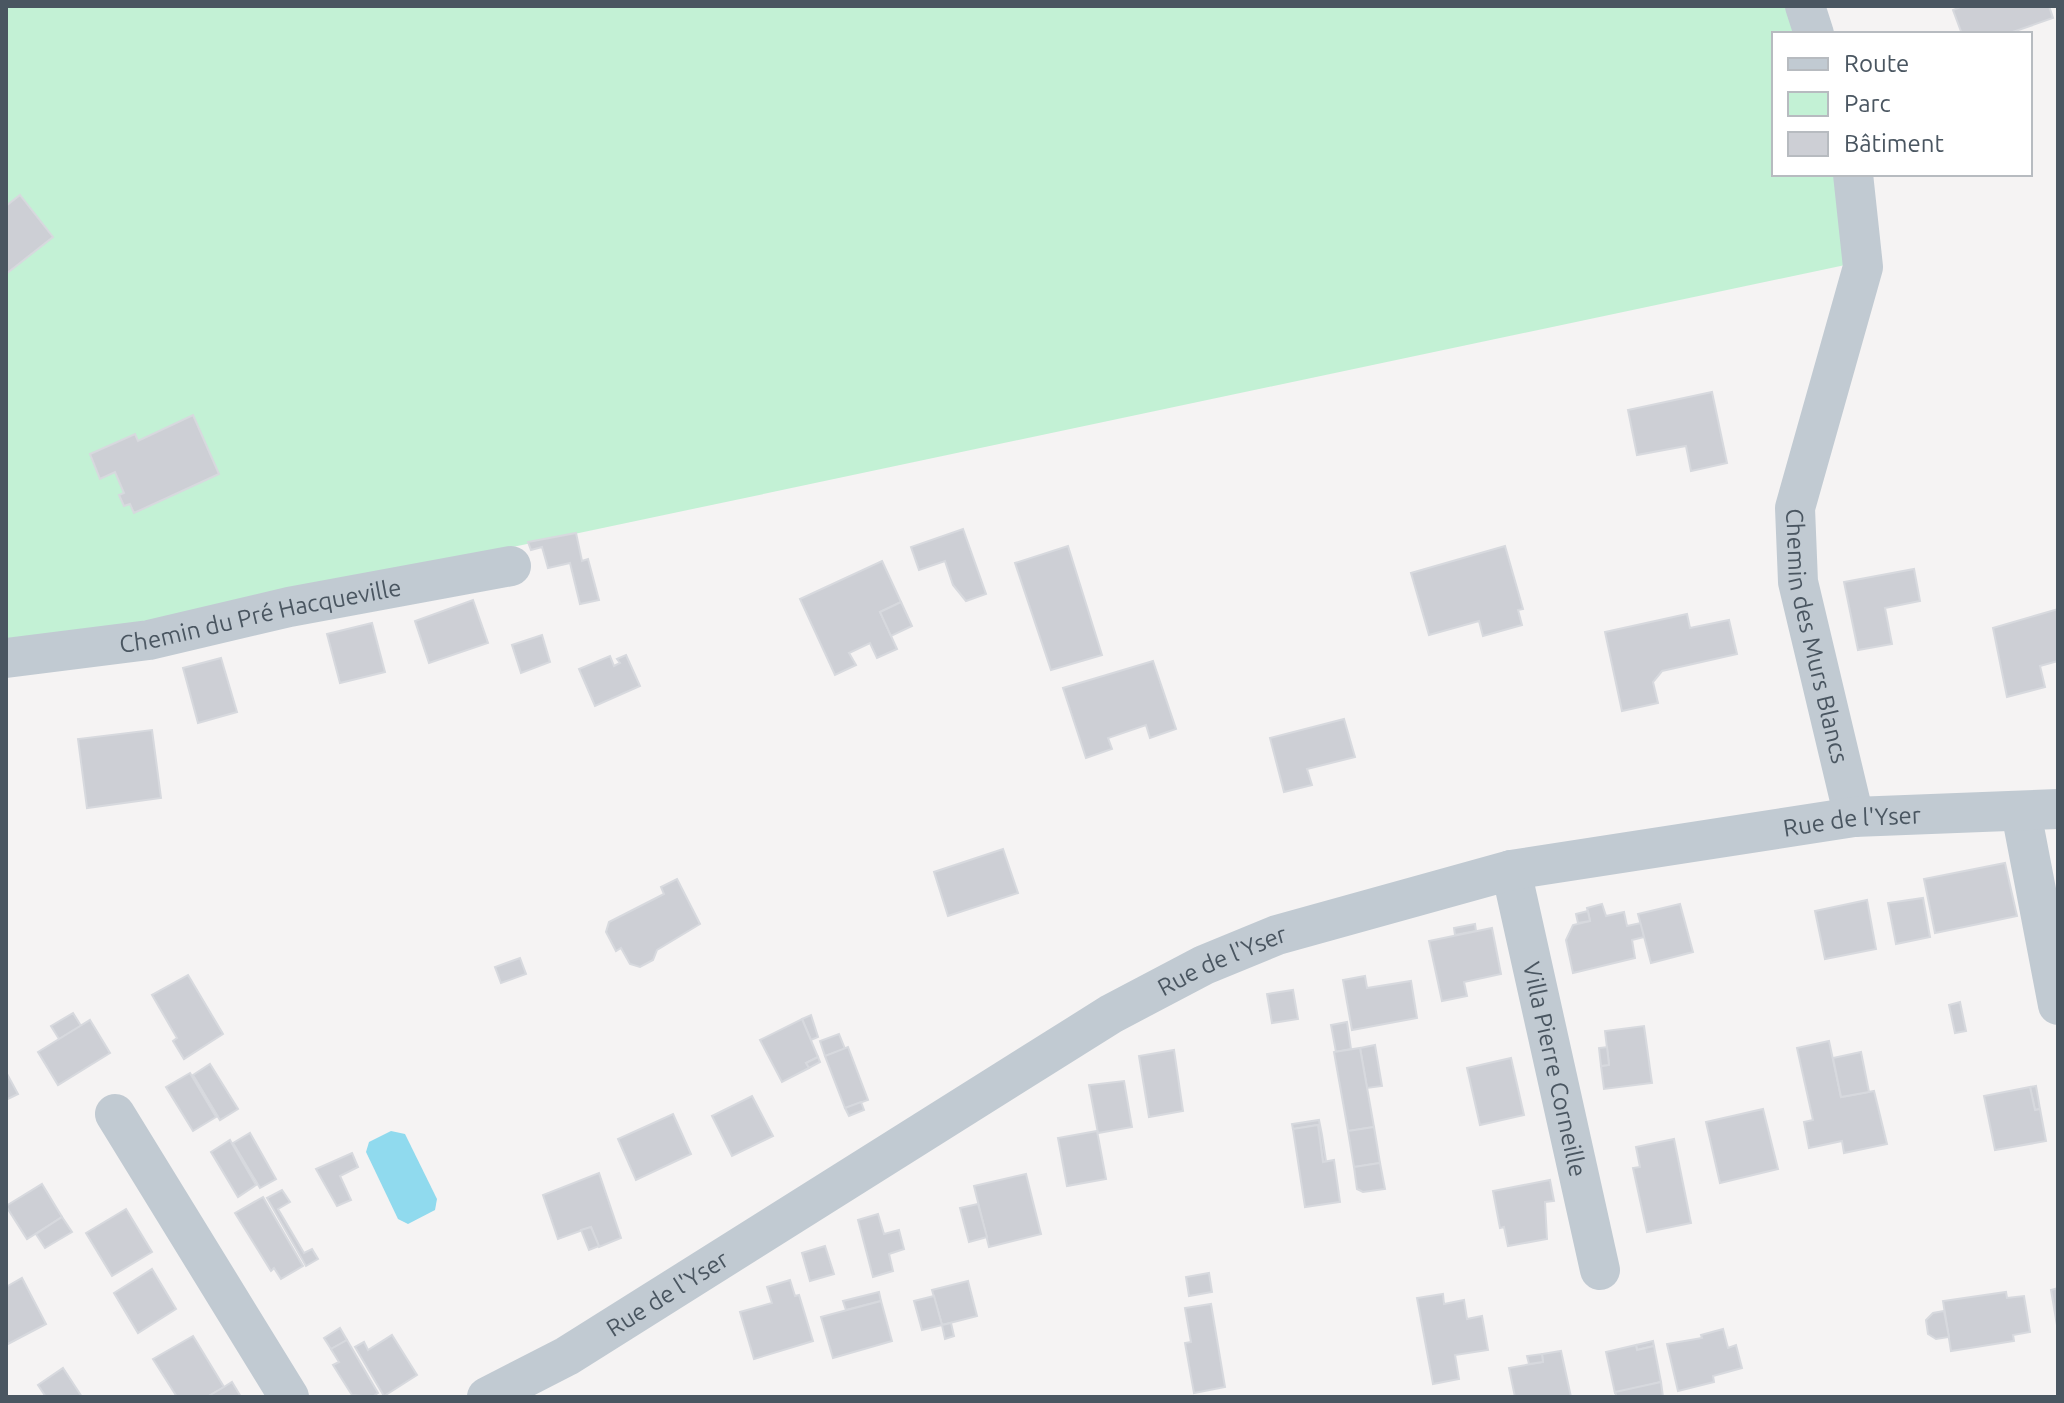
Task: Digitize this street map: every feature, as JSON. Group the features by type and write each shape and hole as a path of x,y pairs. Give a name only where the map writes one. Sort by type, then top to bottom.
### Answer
{"street":[{"path":"1805,6 1813,32"},
{"name":"Chemin des Murs Blancs","path":"1853,176 1863,267 1795,508 1798,582 1854,817"},
{"name":"Chemin du Pré Hacqueville","path":"6,658 149,640 289,607 511,566"},
{"path":"2039,810 2058,1005"},
{"name":"Rue de l'Yser","path":"487,1397 567,1356 1111,1014 1204,965 1277,935 1511,870 1854,817 2039,810"},
{"name":"Villa Pierre Corneille","path":"1511,870 1600,1270"},
{"path":"115,1114 289,1397"}],"green space":[{"path":"6,6 1791,6 1799,32 1772,32 1772,176 1844,176 1850,264 291,594 6,648"}],"water":[{"path":"391,1131 405,1134 437,1199 435,1210 408,1224 398,1219 366,1152 369,1142"}],"building":[{"path":"1963,6 2049,6 2053,18 2013,32 1961,32 1953,10"},
{"path":"20,195 53,237 6,274 6,206"},
{"path":"1712,392 1727,463 1691,471 1686,446 1637,455 1628,410"},
{"path":"193,415 219,474 134,513 130,504 124,506 119,495 124,493 115,472 100,479 90,454 135,434 138,441"},
{"path":"963,529 986,594 966,601 953,585 945,561 919,570 911,547"},
{"path":"576,533 582,561 588,559 599,600 580,604 570,563 548,568 542,547 531,550 528,542"},
{"path":"1068,546 1102,655 1051,670 1015,563"},
{"path":"1505,546 1523,609 1518,610 1522,625 1483,636 1479,621 1429,635 1411,573"},
{"path":"882,561 901,602 880,612 897,649 877,658 870,643 849,653 856,665 835,675 800,599"},
{"path":"1914,569 1920,601 1885,608 1892,644 1858,650 1844,582"},
{"path":"473,600 488,643 429,663 415,621"},
{"path":"901,602 912,626 891,636 880,612"},
{"path":"2058,609 2058,661 2040,666 2045,687 2007,697 1993,628"},
{"path":"1687,614 1690,628 1729,620 1737,654 1662,671 1653,682 1658,703 1622,711 1605,632"},
{"path":"372,623 385,672 340,683 327,634"},
{"path":"542,635 550,662 521,673 512,645"},
{"path":"626,655 640,686 595,706 579,669 610,656 614,666 620,663 617,659"},
{"path":"221,658 237,712 198,723 183,668"},
{"path":"1153,661 1176,729 1150,738 1146,725 1108,738 1112,749 1086,758 1063,688"},
{"path":"1344,719 1355,757 1307,769 1312,785 1284,792 1270,738"},
{"path":"152,730 161,798 87,808 78,739"},
{"path":"1003,849 1018,893 948,916 934,872"},
{"path":"2005,863 2017,916 1935,933 1924,879"},
{"path":"677,879 700,924 657,950 653,960 640,967 630,964 621,948 616,951 606,932 609,922 664,894 661,887"},
{"path":"1923,898 1930,937 1896,944 1888,903"},
{"path":"1867,900 1876,949 1825,959 1815,911"},
{"path":"1602,904 1606,916 1624,912 1627,926 1641,923 1644,937 1632,940 1635,958 1573,973 1566,940 1573,925 1590,921 1587,908"},
{"path":"1680,904 1693,952 1651,963 1638,914"},
{"path":"1588,911 1590,921 1578,923 1576,914"},
{"path":"1475,924 1476,931 1455,935 1454,928"},
{"path":"1492,928 1501,974 1464,982 1467,996 1442,1001 1429,941"},
{"path":"520,958 526,974 501,983 495,967"},
{"path":"188,975 223,1034 184,1059 173,1041 177,1038 152,995"},
{"path":"1365,976 1367,988 1411,981 1417,1018 1352,1030 1343,980"},
{"path":"1293,990 1298,1019 1272,1023 1267,994"},
{"path":"1960,1002 1966,1031 1955,1033 1949,1005"},
{"path":"73,1013 81,1026 59,1039 51,1026"},
{"path":"811,1015 818,1037 811,1040 802,1019"},
{"path":"802,1019 818,1057 806,1063 809,1068 782,1082 760,1040"},
{"path":"90,1020 110,1053 58,1085 38,1052"},
{"path":"1347,1022 1351,1049 1336,1052 1331,1025"},
{"path":"1644,1026 1652,1083 1604,1089 1601,1066 1609,1065 1605,1031"},
{"path":"839,1034 845,1049 825,1056 820,1041"},
{"path":"1829,1041 1841,1097 1874,1091 1887,1144 1844,1153 1842,1141 1809,1148 1804,1122 1813,1120 1797,1048"},
{"path":"1375,1045 1382,1086 1367,1088 1360,1048"},
{"path":"848,1047 868,1100 845,1108 825,1056"},
{"path":"1607,1047 1609,1065 1601,1066 1599,1048"},
{"path":"1360,1048 1374,1127 1348,1131 1334,1052"},
{"path":"1174,1050 1183,1111 1149,1117 1139,1056"},
{"path":"1861,1052 1869,1092 1841,1097 1833,1058"},
{"path":"818,1057 820,1062 809,1068 806,1063"},
{"path":"1511,1058 1524,1115 1480,1125 1467,1068"},
{"path":"210,1064 238,1109 220,1120 193,1075"},
{"path":"6,1072 18,1094 6,1100"},
{"path":"190,1073 216,1117 193,1131 166,1087"},
{"path":"1124,1081 1132,1127 1098,1133 1089,1085"},
{"path":"2036,1086 2040,1109 2035,1110 2030,1087"},
{"path":"2030,1087 2035,1110 2040,1109 2046,1141 1995,1150 1984,1096"},
{"path":"752,1096 773,1136 732,1156 712,1116"},
{"path":"861,1102 864,1110 849,1116 845,1108"},
{"path":"1763,1109 1778,1169 1720,1183 1706,1122"},
{"path":"673,1114 691,1154 636,1180 618,1139"},
{"path":"1319,1120 1326,1161 1323,1162 1318,1125 1293,1129 1292,1124"},
{"path":"1318,1125 1323,1162 1334,1160 1340,1202 1305,1207 1293,1129"},
{"path":"1374,1127 1380,1163 1354,1167 1348,1131"},
{"path":"1097,1131 1106,1179 1067,1186 1058,1138"},
{"path":"250,1133 276,1179 260,1188 233,1143"},
{"path":"1674,1139 1691,1223 1647,1232 1633,1168 1640,1167 1636,1147"},
{"path":"230,1140 256,1185 238,1197 211,1152"},
{"path":"352,1153 358,1167 340,1176 351,1200 337,1206 316,1169"},
{"path":"1380,1163 1385,1189 1363,1192 1357,1189 1354,1167"},
{"path":"599,1173 621,1238 599,1247 591,1227 558,1239 543,1195"},
{"path":"1026,1174 1041,1234 989,1247 974,1186"},
{"path":"1550,1180 1554,1201 1545,1202 1547,1239 1508,1246 1504,1227 1500,1228 1493,1191"},
{"path":"42,1184 62,1217 27,1239 6,1206"},
{"path":"282,1190 290,1202 278,1209 304,1253 312,1249 318,1259 306,1266 267,1198"},
{"path":"263,1197 303,1266 281,1279 274,1268 271,1271 235,1213"},
{"path":"978,1204 987,1237 969,1242 960,1208"},
{"path":"126,1209 152,1252 112,1276 86,1233"},
{"path":"878,1214 884,1234 899,1230 904,1249 889,1254 893,1271 873,1277 858,1220"},
{"path":"62,1217 72,1232 45,1248 36,1234"},
{"path":"591,1227 599,1246 589,1250 581,1230"},
{"path":"825,1246 834,1274 810,1281 802,1253"},
{"path":"152,1269 176,1309 138,1333 114,1293"},
{"path":"1209,1273 1212,1292 1189,1296 1186,1277"},
{"path":"22,1278 46,1324 6,1345 6,1287"},
{"path":"790,1280 795,1296 799,1295 813,1341 754,1359 740,1312 772,1303 767,1287"},
{"path":"968,1281 977,1316 942,1325 932,1290"},
{"path":"2058,1288 2058,1331 2051,1290"},
{"path":"879,1292 881,1301 846,1310 843,1301"},
{"path":"2006,1292 2007,1298 2024,1296 2030,1332 2013,1335 2014,1341 1951,1351 1943,1301"},
{"path":"1443,1294 1444,1304 1464,1300 1467,1319 1482,1316 1488,1350 1455,1355 1459,1379 1433,1384 1417,1298"},
{"path":"934,1296 942,1325 922,1330 914,1301"},
{"path":"881,1301 892,1341 833,1358 821,1317"},
{"path":"1211,1304 1225,1387 1194,1393 1185,1343 1191,1342 1185,1308"},
{"path":"1944,1311 1949,1337 1936,1339 1928,1334 1926,1320 1933,1313"},
{"path":"951,1323 954,1336 945,1339 942,1325"},
{"path":"340,1328 347,1340 331,1349 324,1338"},
{"path":"1723,1329 1728,1348 1736,1345 1742,1368 1713,1376 1714,1382 1678,1391 1667,1344 1702,1338 1701,1335"},
{"path":"392,1335 417,1375 384,1396 355,1347 364,1342 368,1350"},
{"path":"193,1336 224,1387 207,1397 177,1397 153,1359"},
{"path":"347,1340 378,1393 372,1397 352,1395 333,1365 339,1362 331,1349"},
{"path":"1653,1341 1654,1346 1637,1350 1636,1345"},
{"path":"1636,1345 1637,1350 1654,1346 1661,1382 1615,1393 1606,1352"},
{"path":"1561,1351 1571,1397 1515,1397 1509,1368 1543,1362 1542,1354"},
{"path":"1542,1354 1543,1362 1529,1364 1527,1356"},
{"path":"63,1368 82,1397 46,1397 38,1385"},
{"path":"232,1382 241,1397 207,1397 224,1387"},
{"path":"1661,1382 1663,1397 1617,1397 1615,1392"}]}
